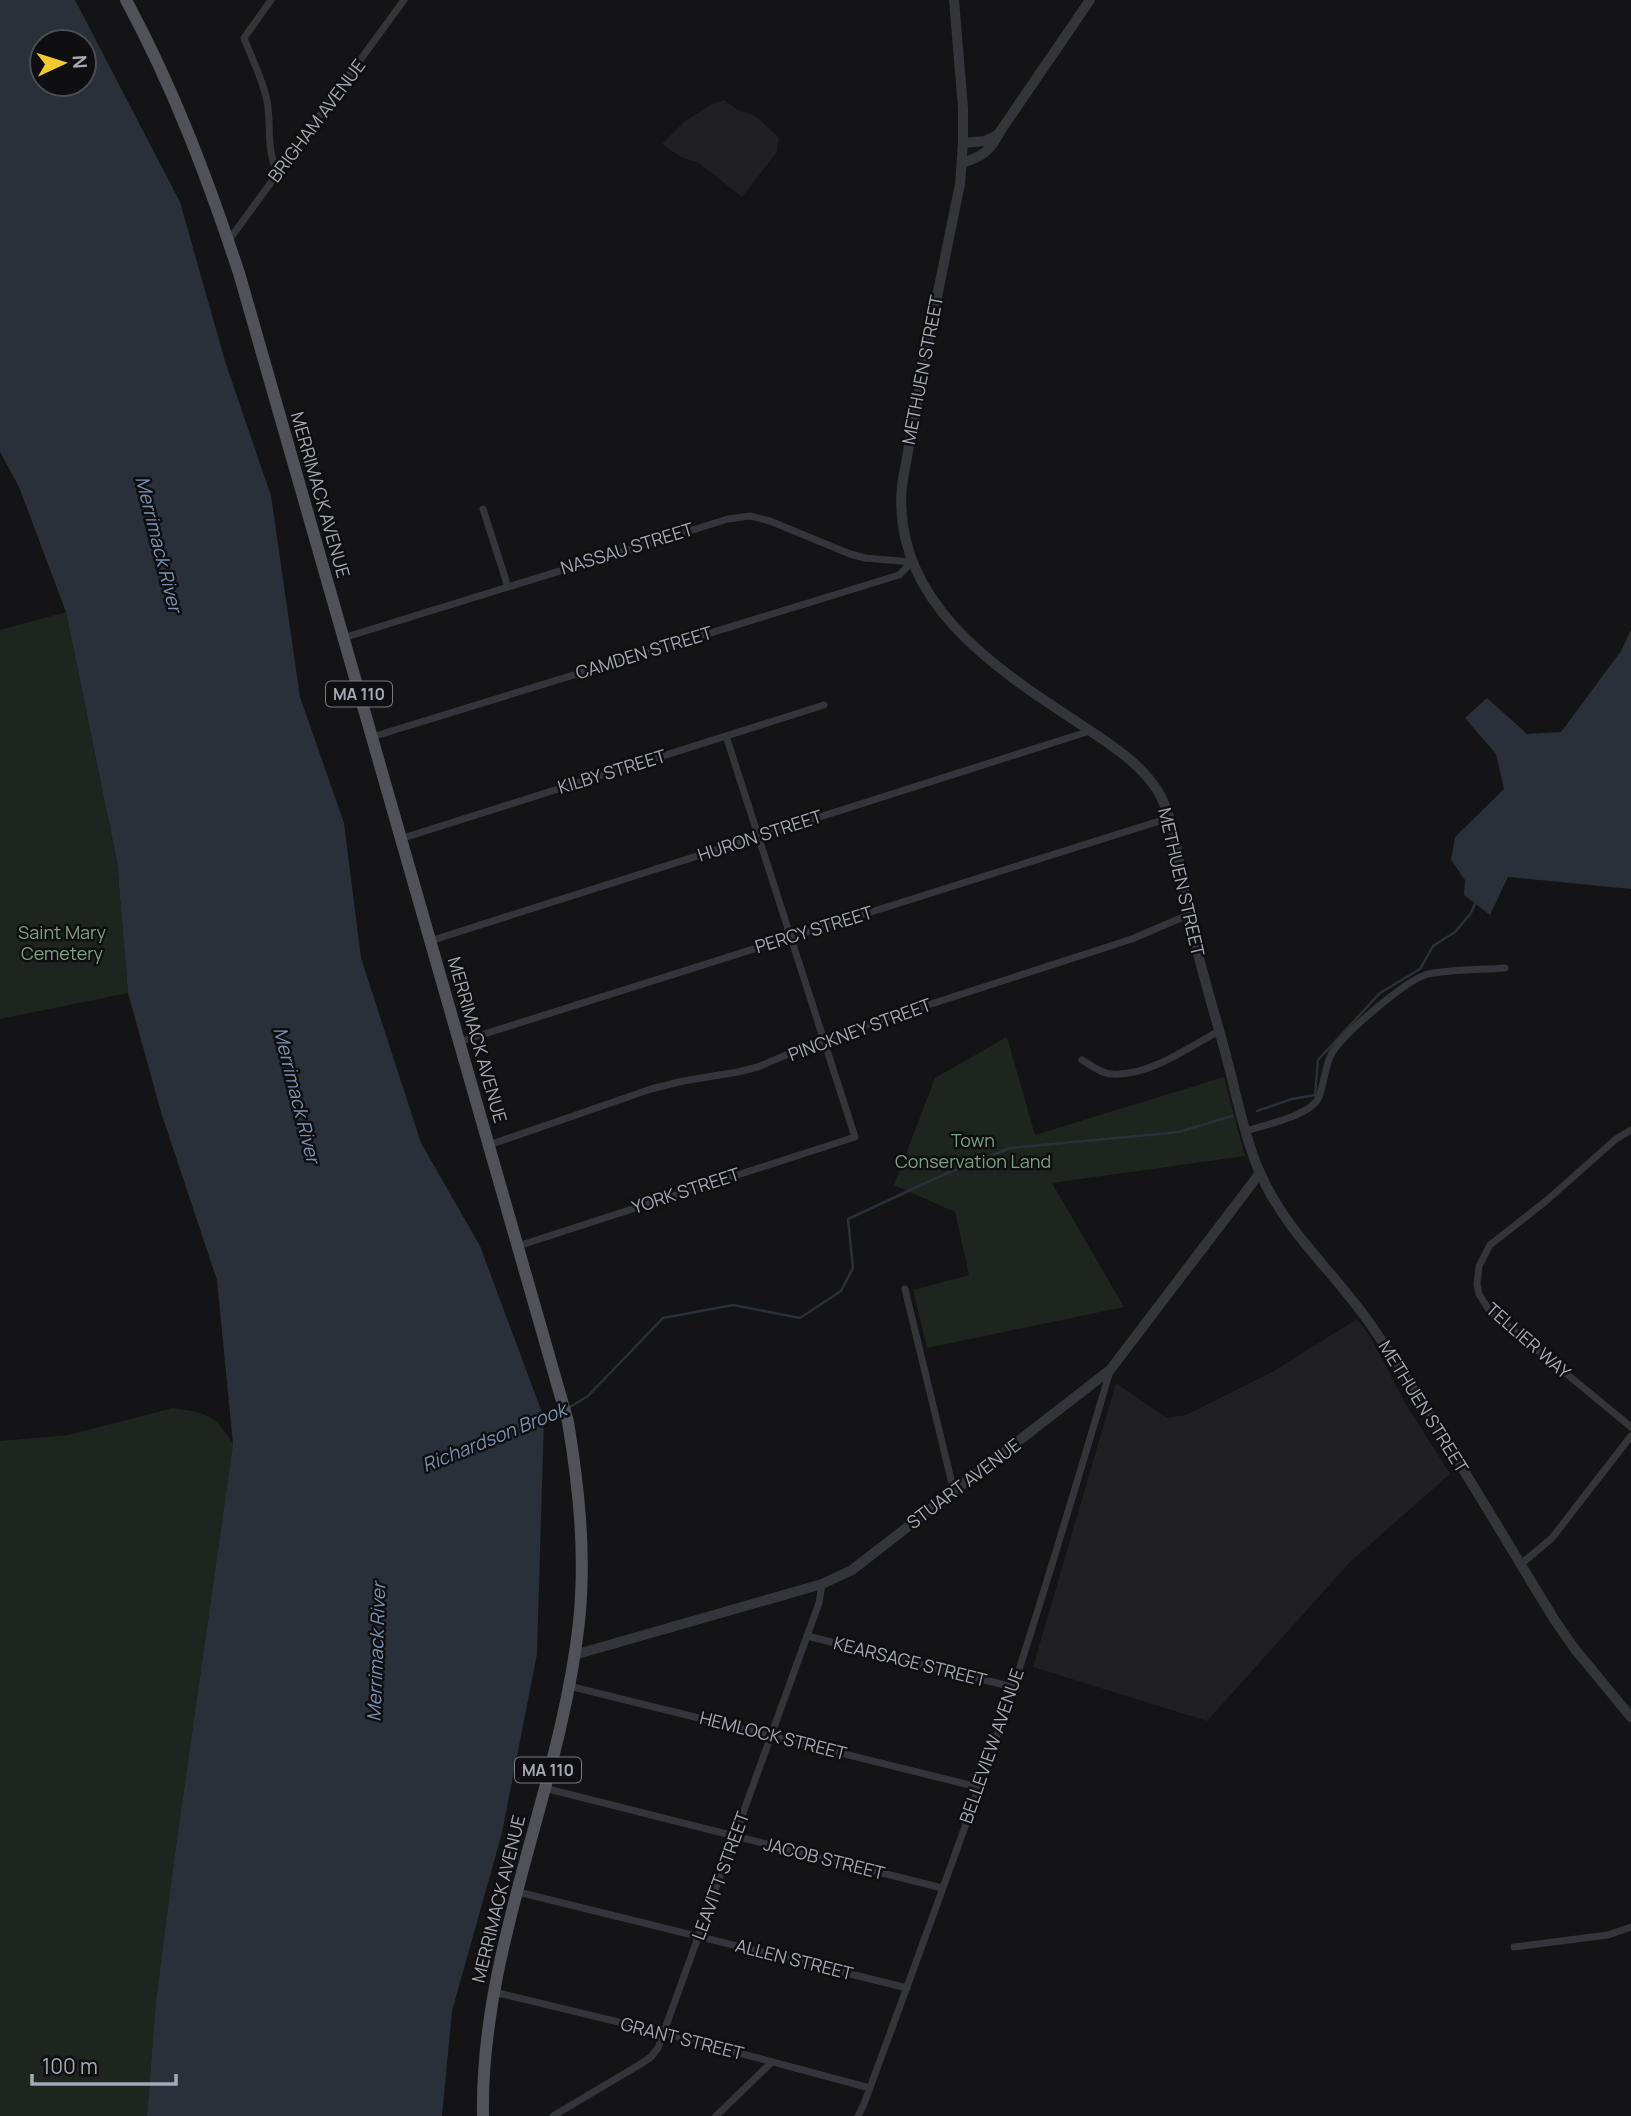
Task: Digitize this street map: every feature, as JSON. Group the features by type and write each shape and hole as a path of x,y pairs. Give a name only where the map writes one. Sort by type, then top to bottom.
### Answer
{"main road":[{"name":"MERRIMACK AVENUE","path":"126,0 187,127 229,241 568,1422 582,1539 582,1587 574,1655 494,1992 485,2046 483,2116"}],"street":[{"path":"271,0 244,38 264,90 270,150 278,173"},
{"name":"BRIGHAM AVENUE","path":"229,241 404,0"},
{"name":"METHUEN STREET","path":"954,0 963,108 962,163 954,218 902,485 901,509 912,562 936,605 960,634 1017,682 1126,756 1158,792 1169,818 1188,915 1246,1131 1261,1173 1278,1207 1302,1242 1375,1329 1574,1648 1631,1717"},
{"path":"962,163 982,156 994,144 1090,0"},
{"path":"963,143 985,141 999,133"},
{"path":"483,509 508,587"},
{"name":"NASSAU STREET","path":"343,638 679,533 728,519 750,516 770,521 850,554 912,562"},
{"name":"CAMDEN STREET","path":"371,737 899,575 912,562"},
{"name":"KILBY STREET","path":"400,839 824,705"},
{"name":"HURON STREET","path":"430,941 1090,731"},
{"path":"726,736 823,1039"},
{"name":"PERCY STREET","path":"459,1042 1169,818"},
{"name":"PINCKNEY STREET","path":"489,1144 651,1089 758,1067 823,1039 1132,939 1188,915"},
{"path":"1246,1131 1303,1111 1317,1102 1332,1052 1366,1018 1411,983 1427,975 1505,968"},
{"path":"1082,1060 1110,1074 1142,1070 1168,1060 1219,1031"},
{"name":"YORK STREET","path":"518,1246 855,1137 823,1039"},
{"name":"TELLIER WAY","path":"1631,1130 1616,1139 1546,1201 1490,1245 1479,1266 1478,1284 1479,1294 1489,1310 1631,1427"},
{"name":"STUART AVENUE","path":"574,1655 822,1584 852,1570 1110,1370 1261,1173"},
{"path":"905,1289 954,1492"},
{"name":"BELLEVIEW AVENUE","path":"858,2116 907,1989 1013,1686 1110,1370"},
{"path":"1520,1565 1552,1538 1631,1436"},
{"name":"LEAVITT STREET","path":"553,2116 651,2057 658,2048 819,1603 822,1584"},
{"name":"KEARSAGE STREET","path":"807,1636 1013,1686"},
{"name":"HEMLOCK STREET","path":"568,1686 978,1787"},
{"name":"JACOB STREET","path":"544,1788 942,1888"},
{"name":"ALLEN STREET","path":"518,1892 907,1989"},
{"path":"1514,1947 1608,1935 1631,1927"},
{"name":"GRANT STREET","path":"494,1992 664,2033 870,2088"},
{"path":"716,2116 772,2062"}],"shaded area":[{"path":"724,100 738,110 759,119 779,138 777,152 742,197 699,163 681,157 662,144 685,121"},
{"path":"1357,1319 1371,1338 1404,1401 1450,1474 1350,1562 1207,1721 1033,1667 1116,1383 1167,1418 1186,1415 1272,1372"}],"green space":[{"name":"Saint Mary Cemetery","path":"66,612 117,863 128,993 0,1019 0,630"},
{"name":"Town Conservation Land","path":"1007,1037 1035,1135 1224,1077 1245,1156 1052,1183 1124,1307 927,1348 913,1290 969,1275 955,1212 894,1185 935,1078"},
{"path":"173,1408 209,1417 221,1426 233,1444 156,2000 147,2116 0,2116 0,1441 68,1435"}],"water":[{"name":"Merrimack River","path":"0,0 75,0 90,28 28,28 28,98 98,98 98,44 180,202 225,361 271,496 300,697 344,823 361,958 421,1143 480,1246 544,1418 537,1654 502,1833 452,2011 442,2116 147,2116 156,2000 233,1444 217,1280 161,1112 128,993 117,862 66,612 19,487 0,452"},
{"path":"1631,630 1631,889 1508,877 1490,915 1464,895 1465,880 1451,860 1455,837 1504,789 1496,754 1465,718 1487,698 1527,734 1561,732 1621,651"}],"waterway":[{"name":"Richardson Brook","path":"1257,1111 1292,1099 1315,1095 1318,1060 1380,993 1420,969 1433,946 1455,932 1471,913 1476,901"},
{"name":"Richardson Brook","path":"570,1407 588,1396 663,1318 733,1305 800,1318 841,1291 853,1268 848,1219 943,1175 1010,1148 1179,1132 1232,1116"},
{"name":"Richardson Brook","path":"542,1421 561,1412"}]}
